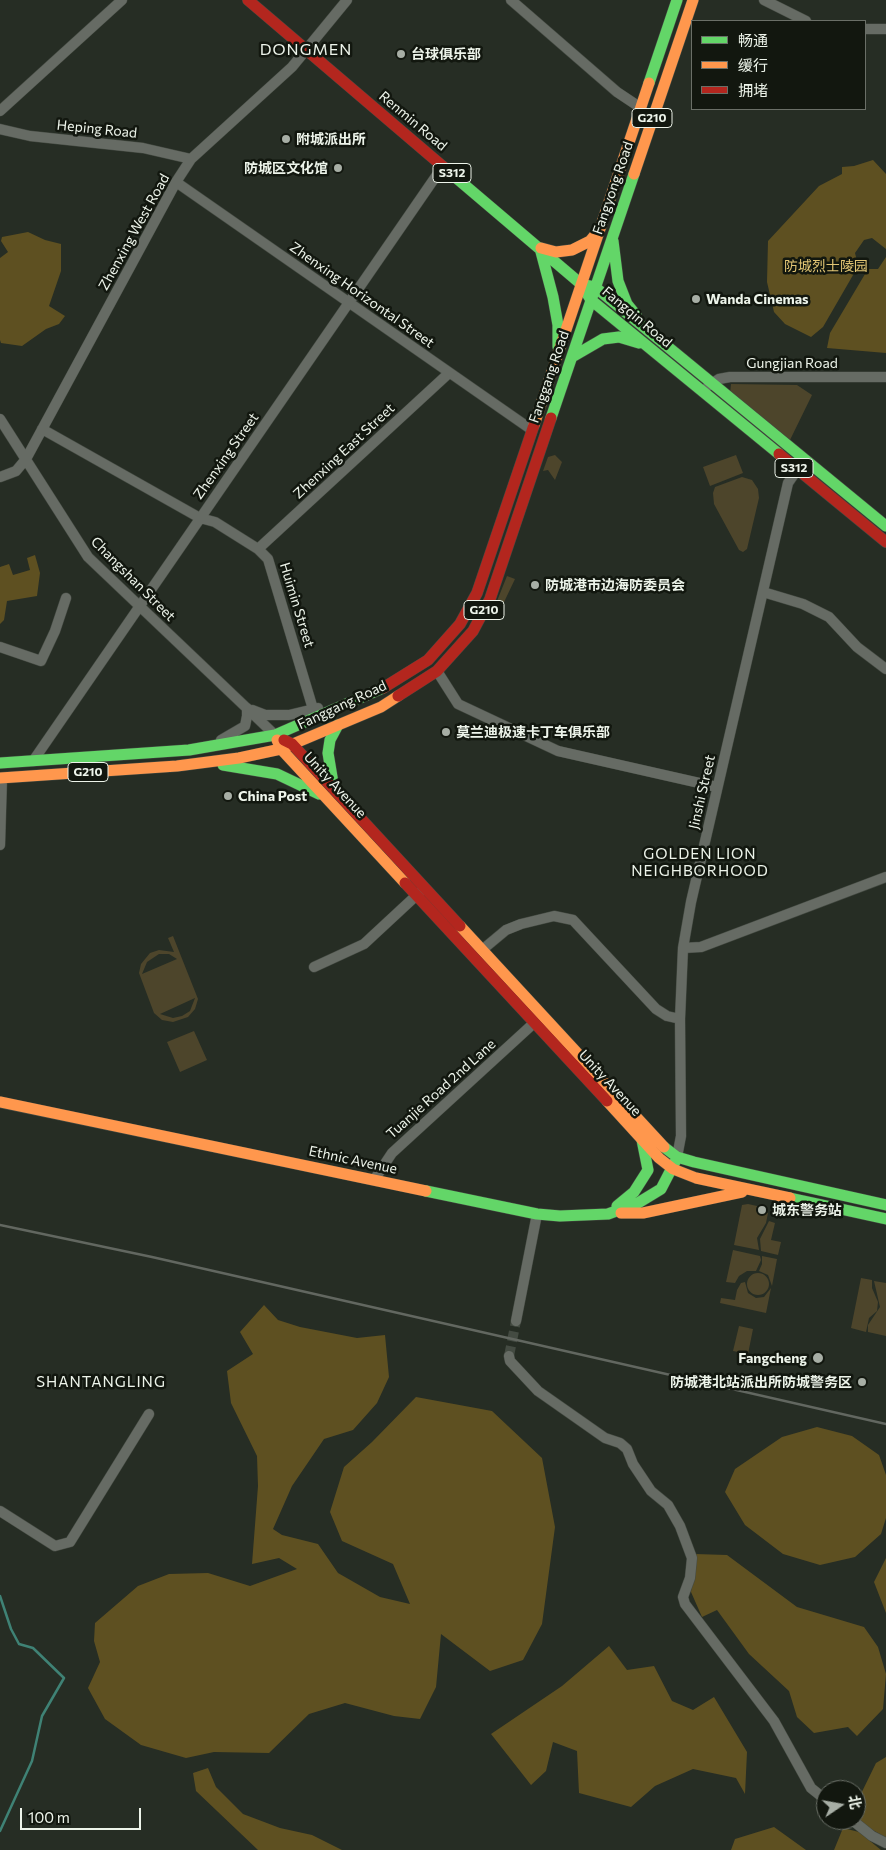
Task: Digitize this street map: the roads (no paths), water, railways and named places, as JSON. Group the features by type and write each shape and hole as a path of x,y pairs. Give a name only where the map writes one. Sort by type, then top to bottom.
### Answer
{"main road":[{"name":"Renmin Road","path":"248,0 581,284"},
{"name":"Fangyong Road","path":"581,284 677,0"},
{"name":"Fangyong Road","path":"591,300 692,0"},
{"path":"558,352 558,325 553,296 540,248 556,252 572,250 590,241 599,230"},
{"path":"612,237 618,281 627,304 653,335"},
{"name":"Fangqin Road","path":"581,284 595,287 886,526"},
{"name":"Fangqin Road","path":"581,284 591,300 886,542"},
{"name":"Fanggang Road","path":"0,763 189,750 275,735 374,694 428,660 460,624 477,593 581,284"},
{"name":"Fanggang Road","path":"1,778 205,763 286,746 381,707 437,671 473,632 490,599 591,300"},
{"path":"572,357 603,339 618,336 647,346"},
{"path":"205,763 241,766 277,774 330,794 328,753 330,740 338,725"},
{"name":"Unity Avenue","path":"275,735 420,892 534,1023 659,1158 673,1169 696,1178 882,1219"},
{"name":"Unity Avenue","path":"420,892 482,950 663,1146 677,1157 884,1205"},
{"name":"Ethnic Avenue","path":"0,1102 537,1214 589,1216 608,1214 638,1203 661,1189 673,1169 677,1157"},
{"path":"608,1214 634,1192 648,1170 642,1139"},
{"path":"608,1214 643,1213 693,1200 752,1190"}],"street":[{"path":"0,111 122,0"},
{"name":"Zhenxing West Road","path":"26,459 176,182 192,159 292,67 347,0"},
{"path":"511,0 616,92 641,108"},
{"path":"764,0 804,20"},
{"path":"866,29 886,29"},
{"name":"Heping Road","path":"0,129 30,136 143,148 192,159"},
{"name":"Zhenxing Street","path":"32,762 443,166"},
{"name":"Zhenxing Horizontal Street","path":"176,182 532,430"},
{"name":"Zhenxing East Street","path":"258,549 449,373"},
{"name":"Gungjian Road","path":"711,383 730,377 886,377"},
{"path":"703,392 711,383"},
{"name":"Changshan Street","path":"0,418 81,548 275,735"},
{"name":"Huimin Street","path":"42,429 200,518 215,522 258,549 268,559 314,709"},
{"path":"0,477 16,471 26,459"},
{"name":"Jinshi Street","path":"677,1157 681,1136 680,1019 683,948 717,787 788,483 797,470"},
{"path":"763,592 803,604 829,617 857,647 886,669"},
{"path":"0,647 41,660 55,631 66,598"},
{"path":"437,671 458,704 558,751 717,787"},
{"path":"246,708 265,715 290,715 374,694"},
{"path":"189,750 226,738 245,726 248,716 246,708"},
{"path":"0,845 1,778"},
{"path":"683,948 701,947 886,877"},
{"path":"314,967 364,944 420,892"},
{"path":"482,950 506,930 521,924 554,916 573,920 656,1008 667,1016 680,1019"},
{"name":"Tuanjie Road 2nd Lane","path":"374,1180 392,1153 534,1023"},
{"path":"516,1321 537,1214"},
{"path":"509,1356 510,1361 538,1391 605,1438 620,1443 627,1449 633,1464 651,1491 668,1505 680,1526 692,1558 690,1578 683,1597 685,1604 774,1721 811,1788 816,1792"},
{"path":"0,1511 55,1546 70,1542 149,1414"},
{"path":"864,1830 886,1843"}],"waterway":[{"path":"0,1596 11,1629 19,1644 33,1648 64,1678 42,1716 32,1761 0,1831"}],"tunnel":[{"path":"509,1356 516,1321"}],"railway":[{"path":"0,1225 152,1257 886,1424"}],"place":[{"name":"台球俱乐部","path":"401,54"},
{"name":"附城派出所","path":"286,139"},
{"name":"防城区文化馆","path":"338,168"},
{"name":"Wanda Cinemas","path":"696,299"},
{"name":"防城港市边海防委员会","path":"535,585"},
{"name":"莫兰迪极速卡丁车俱乐部","path":"446,732"},
{"name":"China Post","path":"228,796"},
{"name":"城东警务站","path":"762,1210"},
{"name":"Fangcheng","path":"818,1358"},
{"name":"防城港北站派出所防城警务区","path":"862,1382"}],"district":[{"name":"DONGMEN","path":"306,50"},
{"name":"GOLDEN LION NEIGHBORHOOD","path":"700,862"},
{"name":"SHANTANGLING","path":"101,1382"}],"park label":[{"name":"防城烈士陵园","path":"826,266"}]}
